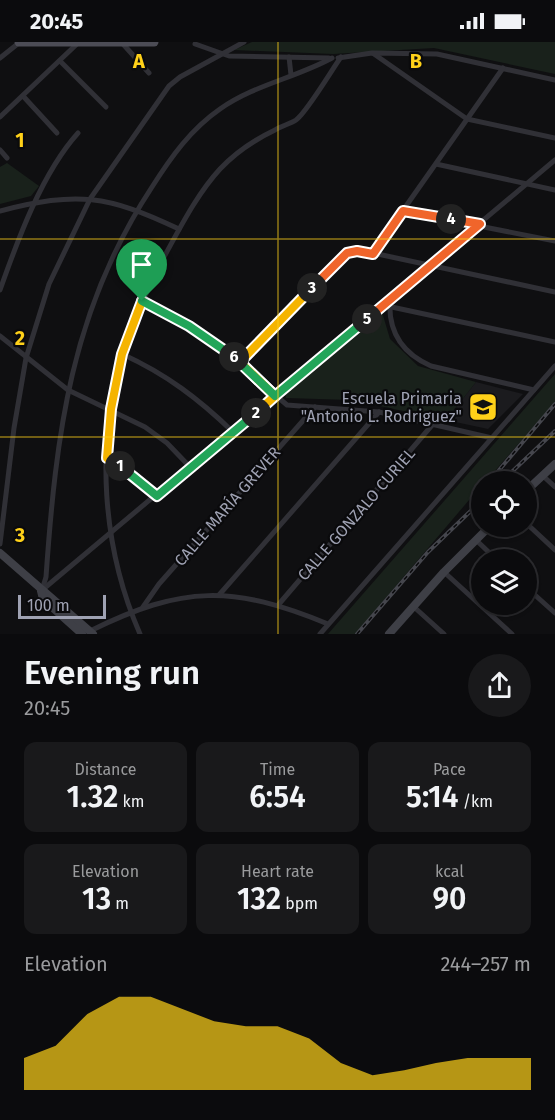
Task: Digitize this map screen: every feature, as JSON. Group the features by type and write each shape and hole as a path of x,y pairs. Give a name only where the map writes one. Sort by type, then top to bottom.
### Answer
{"main road":[{"path":"20,42 123,44 154,42"}],"street":[{"path":"0,58 20,42"},
{"path":"0,544 14,428 26,358 49,285 90,199 140,124 172,82 244,42"},
{"path":"0,117 78,43"},
{"path":"123,44 148,73"},
{"path":"195,44 222,55 332,58 372,53 442,54 555,80"},
{"path":"372,53 467,119 555,138"},
{"path":"289,57 291,75"},
{"path":"140,634 130,611 110,535 106,491 111,409 122,354 142,301 179,229 226,163 242,148 297,120 340,57"},
{"path":"41,591 46,577 53,471 68,390 84,324 117,246 137,209 177,150 202,124 237,98 332,58"},
{"path":"60,61 106,107"},
{"path":"373,254 503,68"},
{"path":"23,96 57,133"},
{"path":"0,290 37,201 64,150 78,133"},
{"path":"0,150 7,158"},
{"path":"41,591 388,304 555,160"},
{"path":"435,164 555,190"},
{"path":"0,211 37,201 90,199 137,209 179,229"},
{"path":"403,211 480,224 555,241"},
{"path":"240,362 347,253 357,251 555,292"},
{"path":"142,301 194,329 240,362 287,405 379,412 492,438"},
{"path":"388,304 555,342"},
{"path":"388,304 394,335 404,348 419,360 431,366 534,390"},
{"path":"0,336 68,390 111,409 166,443 190,467"},
{"path":"122,354 169,378 205,405 233,432"},
{"path":"320,634 555,366"},
{"name":"CALLE MARÍA GREVER","path":"143,607 159,584 315,406"},
{"path":"219,595 379,412"},
{"name":"CALLE GONZALO CURIEL","path":"279,604 433,424"},
{"path":"107,458 157,496"},
{"path":"537,480 555,464"},
{"path":"542,475 555,487"},
{"path":"537,533 555,550"},
{"path":"389,634 444,572 479,537"},
{"path":"476,540 485,549"},
{"path":"0,553 41,591 48,593 88,633 130,611 143,607 175,599 219,595 279,604 328,624"},
{"path":"444,572 512,634"},
{"path":"537,597 555,613"},
{"path":"414,607 444,634"}],"shaded area":[{"path":"252,42 555,42 555,74 434,48 333,54 234,50"},
{"path":"7,163 39,186 31,196 0,204 0,167"},
{"path":"382,312 390,339 418,366 476,382 446,420 351,400 286,398 285,394"},
{"path":"555,374 555,402 495,471 471,471 471,498 355,634 328,634"},
{"name":"Escuela Primaria \"Antonio L. Rodriguez\"","path":"476,382 523,394 488,429 446,420"}],"railway":[{"path":"498,471 555,404"},
{"path":"513,471 555,431"},
{"path":"357,634 428,552 471,511"}],"place":[{"name":"Escuela Primaria \"Antonio L. Rodriguez\"","path":"483,407"}],"route":[{"path":"142,301 122,354 111,409 107,458 157,496 275,396 240,362 347,253 357,251 373,254 403,211 480,224 275,396 240,362 210,339 142,301"}]}
